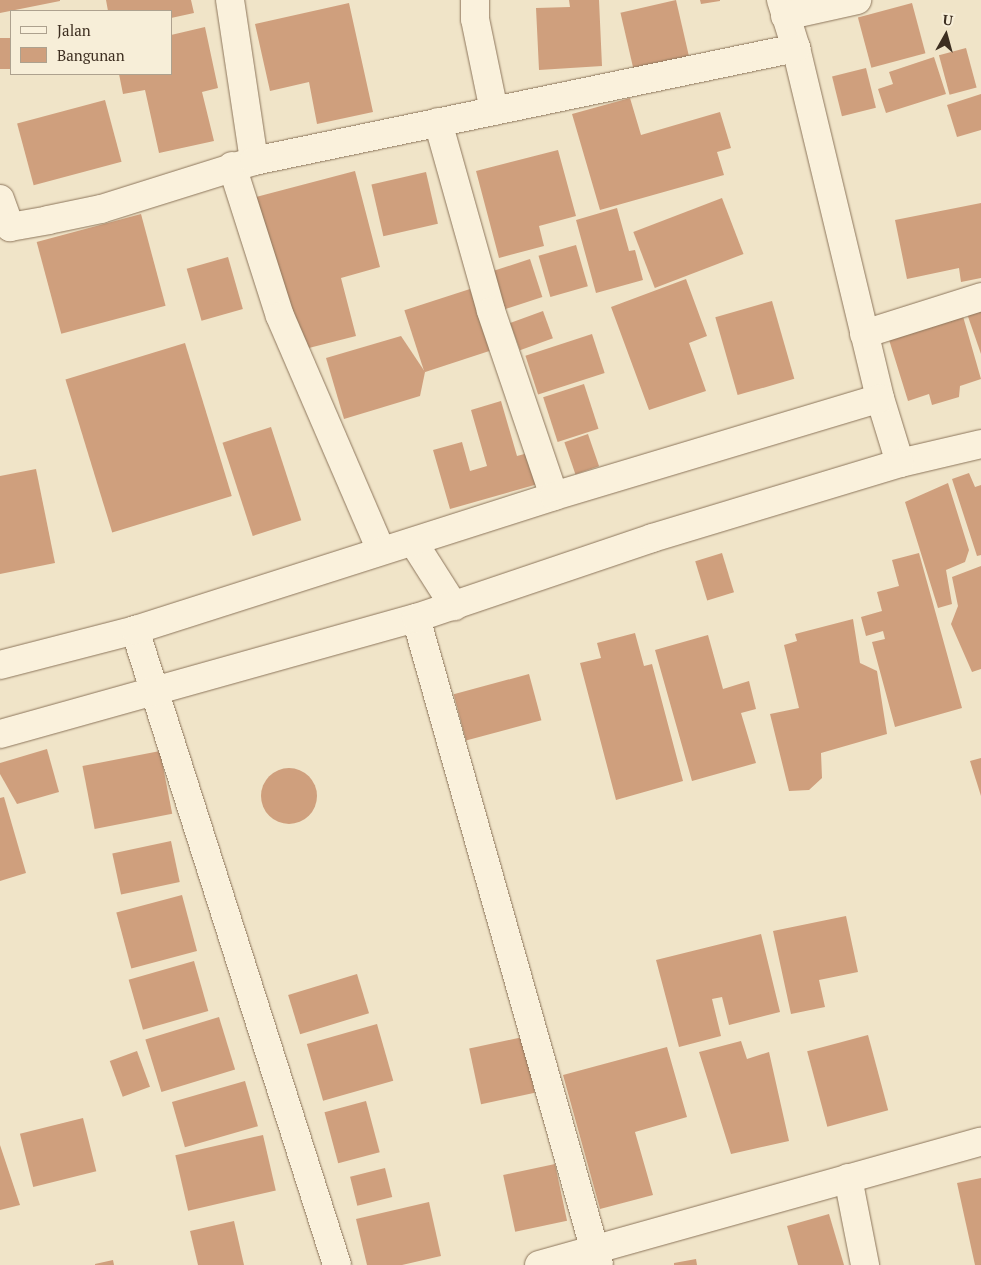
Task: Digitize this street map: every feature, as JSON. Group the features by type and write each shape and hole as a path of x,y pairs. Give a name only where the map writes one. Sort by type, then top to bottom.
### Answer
{"street":[{"path":"230,0 243,163 280,316 381,550"},
{"path":"475,0 475,19 494,111"},
{"path":"857,0 783,8 796,48 880,398 900,463"},
{"path":"0,199 10,227 101,209 243,163 796,48"},
{"path":"438,122 491,311 554,496"},
{"path":"864,334 981,296"},
{"path":"0,665 137,638 381,550 420,553 554,496 880,398"},
{"path":"0,734 154,682 416,618 449,598 900,463 981,444"},
{"path":"420,553 449,598"},
{"path":"416,618 597,1257"},
{"path":"137,638 154,682 338,1265"},
{"path":"539,1265 597,1257 848,1178 981,1142"},
{"path":"848,1178 865,1265"}],"building":[{"path":"0,0 60,0 60,1 0,13"},
{"path":"106,0 191,0 194,13 172,18 172,10 108,10"},
{"path":"569,0 599,0 602,66 539,70 536,8 570,7"},
{"path":"676,0 690,61 635,74 620,13"},
{"path":"700,0 720,0 720,1 701,4"},
{"path":"349,3 373,112 317,124 309,82 270,91 255,24"},
{"path":"912,3 925,53 871,68 858,17"},
{"path":"205,27 218,88 202,92 214,141 159,153 145,90 123,94 119,75 172,75 172,35"},
{"path":"0,38 10,38 10,69 0,69"},
{"path":"966,48 977,88 950,95 939,55"},
{"path":"934,57 946,94 886,113 878,89 893,84 889,72"},
{"path":"866,68 876,108 842,116 832,76"},
{"path":"981,94 981,130 957,137 947,105"},
{"path":"630,98 641,135 720,112 731,148 717,152 724,175 600,210 572,114"},
{"path":"105,100 122,162 34,185 17,124"},
{"path":"558,150 576,216 539,226 544,246 499,258 476,171"},
{"path":"355,171 380,267 341,278 356,336 297,351 256,197"},
{"path":"426,172 438,224 383,236 371,185"},
{"path":"722,198 744,254 655,288 633,232"},
{"path":"981,203 981,278 961,282 959,268 907,279 895,220"},
{"path":"617,208 629,251 635,250 643,280 596,293 576,220"},
{"path":"141,214 166,306 61,334 37,242"},
{"path":"576,245 588,286 550,297 539,256"},
{"path":"228,257 243,309 202,321 187,269"},
{"path":"530,259 542,297 501,310 489,272"},
{"path":"686,279 707,336 689,343 706,391 649,410 611,307"},
{"path":"470,289 490,351 424,372 404,310"},
{"path":"981,299 981,354 964,305"},
{"path":"772,301 794,379 738,395 715,317"},
{"path":"960,306 981,379 960,386 959,397 932,405 929,394 908,401 886,330"},
{"path":"543,311 553,338 520,350 510,323"},
{"path":"592,334 605,373 538,395 525,356"},
{"path":"401,336 425,372 420,396 344,419 326,358"},
{"path":"185,343 232,496 112,533 65,380"},
{"path":"584,384 599,429 558,442 543,397"},
{"path":"501,401 517,456 528,453 538,484 450,509 433,450 462,442 470,471 487,466 471,410"},
{"path":"271,427 301,520 253,536 222,443"},
{"path":"588,434 599,466 575,474 564,442"},
{"path":"36,469 55,563 0,574 0,476"},
{"path":"969,473 975,487 981,485 981,555 977,556 952,479"},
{"path":"948,483 969,550 965,562 946,570 952,604 938,608 905,502"},
{"path":"722,553 734,592 707,600 695,561"},
{"path":"919,553 962,708 895,727 872,642 885,639 883,631 866,636 861,617 882,611 877,592 899,586 892,560"},
{"path":"981,566 981,669 972,672 951,624 958,606 952,577"},
{"path":"853,619 860,663 877,671 887,734 821,753 822,778 809,790 789,791 770,714 799,708 784,645 797,641 795,634"},
{"path":"635,633 644,666 652,664 683,781 616,800 580,663 601,658 597,643"},
{"path":"708,635 723,689 749,681 756,709 741,713 756,763 692,781 655,650"},
{"path":"529,674 541,720 466,741 454,694"},
{"path":"47,749 59,792 17,804 0,774 0,763"},
{"path":"160,751 172,814 95,829 82,766"},
{"path":"981,758 981,796 970,761"},
{"path":"289,768 300,770 309,776 315,785 317,796 315,807 309,816 300,822 289,824 278,822 269,816 263,807 261,796 263,785 269,776 278,770"},
{"path":"4,797 26,873 0,881 0,798"},
{"path":"171,841 180,882 121,895 112,853"},
{"path":"182,895 197,951 131,969 116,913"},
{"path":"846,916 858,972 819,980 825,1007 791,1014 773,931"},
{"path":"761,934 780,1012 729,1025 722,997 712,999 721,1036 679,1047 656,960"},
{"path":"194,961 208,1011 143,1030 129,980"},
{"path":"357,974 369,1013 300,1034 288,995"},
{"path":"219,1017 235,1070 161,1092 145,1040"},
{"path":"377,1024 393,1081 323,1101 307,1044"},
{"path":"868,1035 888,1110 827,1127 807,1051"},
{"path":"523,1037 535,1093 481,1104 469,1048"},
{"path":"741,1041 747,1059 769,1052 789,1141 731,1154 699,1052"},
{"path":"667,1047 687,1117 635,1132 653,1195 600,1209 563,1075"},
{"path":"137,1051 150,1087 123,1097 110,1061"},
{"path":"245,1081 258,1126 185,1147 172,1102"},
{"path":"366,1101 380,1152 338,1163 324,1112"},
{"path":"83,1118 96,1171 33,1187 20,1134"},
{"path":"263,1135 276,1191 188,1211 175,1155"},
{"path":"0,1145 20,1205 0,1210"},
{"path":"555,1164 567,1221 515,1232 503,1175"},
{"path":"385,1168 392,1197 357,1206 350,1177"},
{"path":"981,1178 981,1265 975,1265 957,1183"},
{"path":"429,1202 441,1256 402,1265 367,1265 356,1219"},
{"path":"829,1214 844,1265 798,1265 787,1226"},
{"path":"234,1221 244,1265 198,1265 190,1231"},
{"path":"696,1259 697,1265 674,1265 674,1263"},
{"path":"113,1260 114,1265 95,1265 95,1264"}]}
